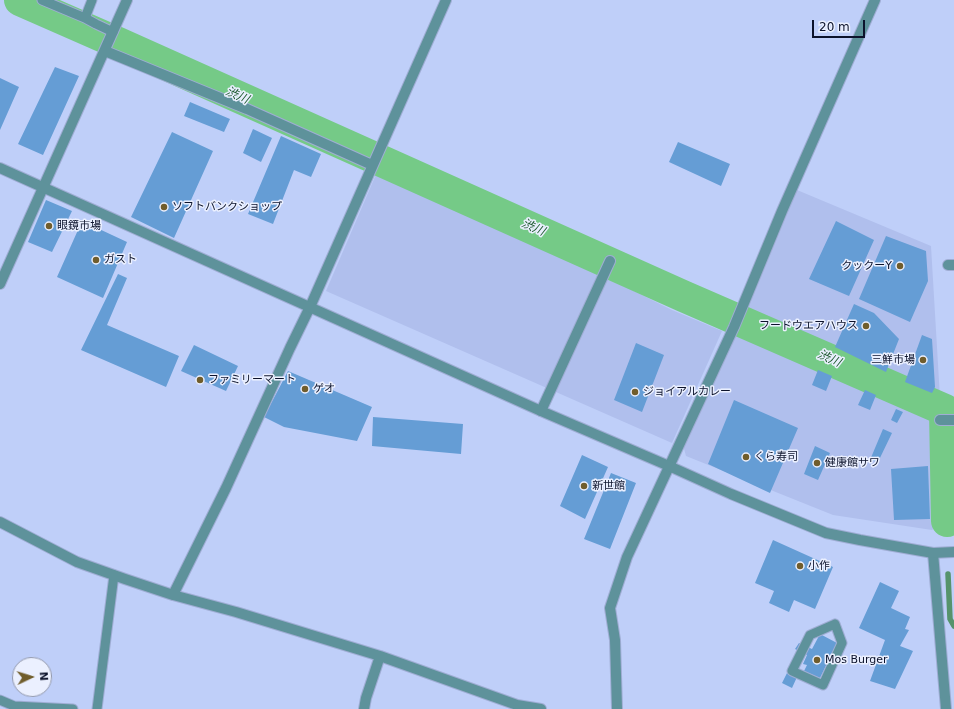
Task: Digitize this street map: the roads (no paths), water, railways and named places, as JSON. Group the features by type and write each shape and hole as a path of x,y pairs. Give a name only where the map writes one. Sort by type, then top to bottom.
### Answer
{"street":[{"path":"0,284 127,0"},
{"path":"172,595 226,488 290,348 310,308 446,0"},
{"path":"617,709 614,640 610,608 627,557 735,325 804,160 875,0"},
{"path":"106,49 373,164"},
{"path":"0,168 541,411 731,494 826,533 933,553 954,552"},
{"path":"541,411 608,264"},
{"path":"0,522 77,562 114,575 172,595 236,612 380,656 517,705 541,709"},
{"path":"933,553 946,709"},
{"path":"364,709 366,698 380,656"}],"lane":[{"path":"42,0 85,18 112,33"},
{"path":"85,18 92,0"},
{"path":"97,709 114,575"},
{"path":"835,624 842,643 823,685 792,671 810,635 835,624"},
{"path":"0,700 14,706 73,709"}],"waterway":[{"name":"渋川","path":"20,0 683,296 945,410 947,521"},
{"name":"渋川","path":"948,574 950,619 954,626"}],"place":[{"name":"ソフトバンクショップ","path":"164,207"},
{"name":"眼鏡市場","path":"49,226"},
{"name":"ガスト","path":"96,260"},
{"name":"クックーY","path":"900,266"},
{"name":"フードウエアハウス","path":"866,326"},
{"name":"三鮮市場","path":"923,360"},
{"name":"ファミリーマート","path":"200,380"},
{"name":"ゲオ","path":"305,389"},
{"name":"ジョイアルカレー","path":"635,392"},
{"name":"くら寿司","path":"746,457"},
{"name":"健康館サワ","path":"817,463"},
{"name":"新世館","path":"584,486"},
{"name":"小作","path":"800,566"},
{"name":"Mos Burger","path":"817,660"}]}
